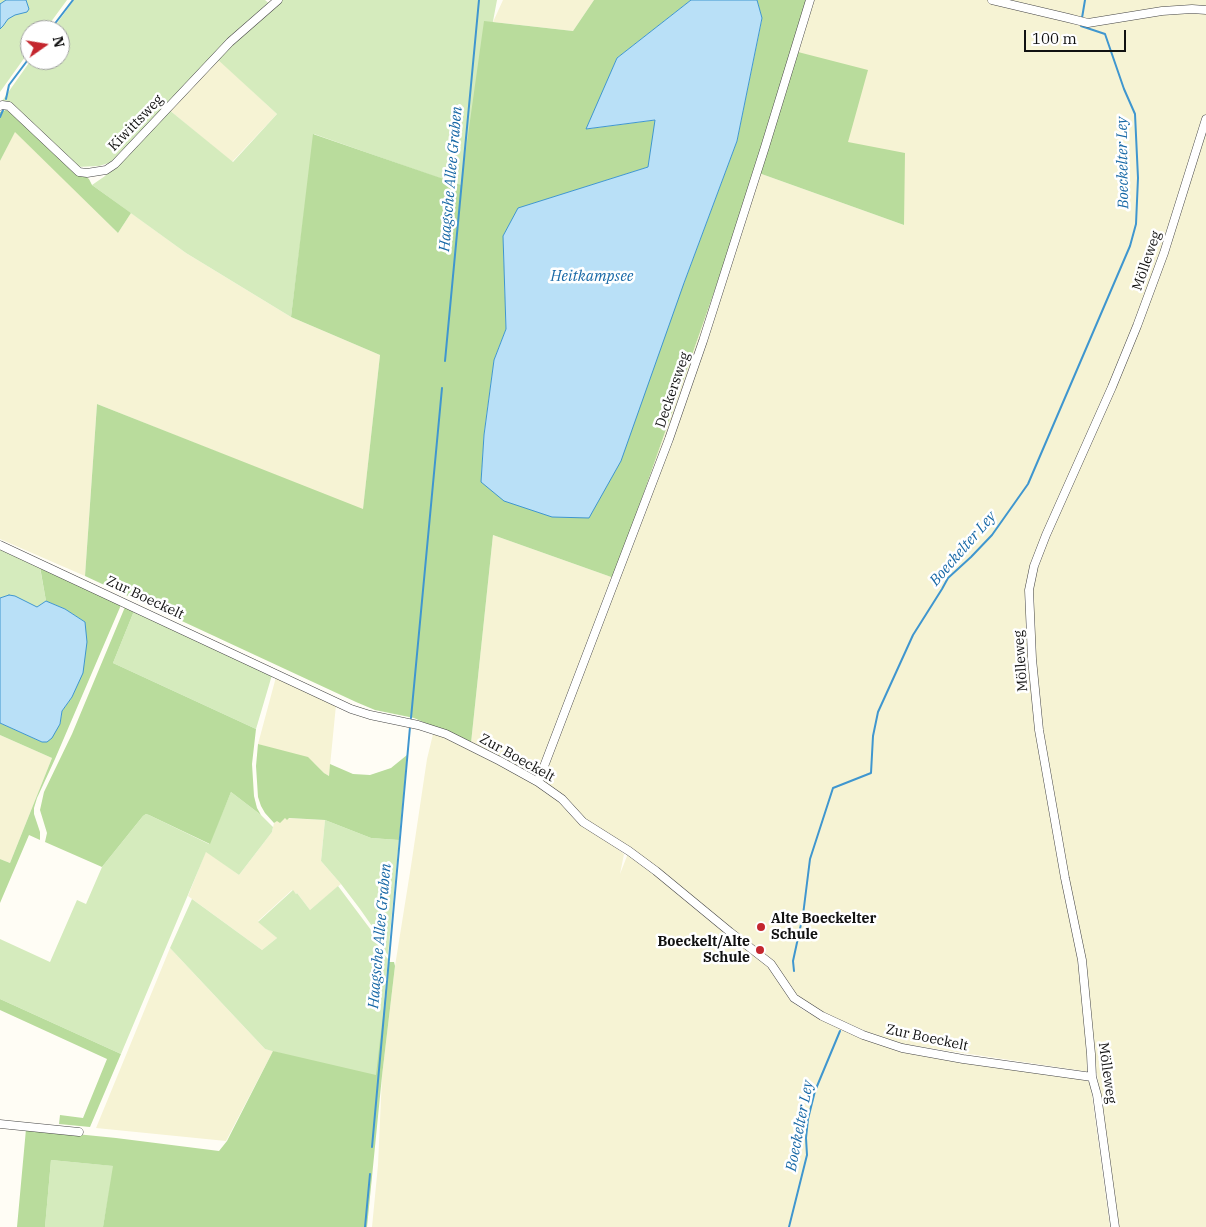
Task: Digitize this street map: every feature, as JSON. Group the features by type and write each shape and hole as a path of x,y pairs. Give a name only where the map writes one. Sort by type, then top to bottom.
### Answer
{"street":[{"name":"Kiwittsweg","path":"0,106 9,106 80,172 106,170 115,164 230,42 278,0"},
{"name":"Deckersweg","path":"538,782 669,439 704,341 810,0"},
{"path":"992,0 1088,23 1162,11 1206,10"},
{"name":"Mölleweg","path":"1115,1227 1097,1095 1092,1077 1082,960 1039,730 1032,659 1029,590 1034,566 1044,540 1137,326 1164,253 1206,119"},
{"name":"Zur Boeckelt","path":"0,545 351,708 370,715 418,725 446,734 538,782 562,799 583,822 629,851 656,871 771,964 794,998 822,1016 863,1035 902,1048 963,1059 1092,1077"},
{"path":"0,1124 79,1132"}],"shaded area":[{"path":"503,0 594,0 573,31 493,22"},
{"path":"812,0 1206,0 1206,1227 1118,1227 1097,1073 903,1044 865,1031 825,1013 796,996 773,961 725,927 772,970 791,1001 803,1010 862,1038 898,1051 1090,1081 1110,1227 372,1227 378,1165 382,1076 395,966 427,759 434,730 471,743 493,535 614,578 756,172 904,225 847,142 798,52","holes":["555,796 629,851 620,874 624,854 583,822"]},
{"path":"216,57 277,114 232,162 168,109"},
{"path":"15,131 118,233 131,213 186,253 291,317 380,355 363,510 97,404 85,576 0,539 0,161"},
{"path":"276,677 336,705 329,776 314,763 258,744"},
{"path":"0,735 52,758 10,863 0,859"},
{"path":"285,818 325,820 321,861 341,884 310,910 297,893 292,890 258,921 277,938 262,950 188,896 206,851 239,875 272,832 274,823"},
{"path":"170,948 265,1049 273,1051 226,1141 96,1128"}],"green space":[{"path":"0,0 67,0 52,20 20,20 20,64 0,92"},
{"path":"74,0 265,0 271,5 112,162 99,166 76,167 22,116 2,101 24,70 70,70 70,20 59,20"},
{"path":"281,0 497,0 462,186 314,134 291,317 186,253 92,185 105,176 168,109 233,162 277,114 216,58"},
{"path":"594,0 691,0 617,58 587,129 656,120 648,167 519,208 503,236 506,329 494,360 484,434 481,482 684,283 737,141 762,19 757,0 812,0 798,52 868,70 848,142 905,153 904,225 756,172 614,578 493,535 471,743 414,718 375,710 356,702 85,576 97,404 363,509 380,355 291,317 313,134 461,185 484,21 573,31"},
{"path":"6,110 18,116 56,153 89,179 92,185 131,213 118,233 15,132 0,161 0,112"},
{"path":"0,547 40,568 46,601 37,607 25,601 0,598"},
{"path":"40,567 121,605 37,798 34,814 40,832 40,840 29,835 0,903 0,859 10,863 52,758 0,735 0,723 42,742 60,724 62,711 72,697 76,687 85,622 65,609 46,601"},
{"path":"125,607 134,611 113,663 256,729 252,764 254,796 261,815 231,792 210,844 146,814 102,867 45,842 47,833 40,810 44,792 72,734"},
{"path":"134,611 272,675 256,729 113,663"},
{"path":"258,744 308,757 329,776 330,764 353,774 370,775 391,768 407,755 399,840 371,838 325,820 289,818 287,820 285,818 280,823 277,821 274,823 265,813 258,797 256,766"},
{"path":"231,792 261,815 273,827 272,832 239,875 206,852 121,1054 0,999 0,939 50,962 77,900 86,904 102,867 143,816 149,815 209,844"},
{"path":"325,820 371,838 399,840 388,955 383,949 374,929 360,909 321,861"},
{"path":"338,886 371,930 381,951 388,959 377,1081 265,1049 170,948 192,899 262,950 277,938 258,922 293,890 310,910"},
{"path":"389,962 394,962 395,966 367,1227 103,1227 113,1166 51,1160 45,1227 17,1227 26,1129 219,1151 227,1141 273,1051 376,1075"},
{"path":"0,999 121,1054 90,1127 59,1124 60,1115 83,1118 107,1059 0,1010"},
{"path":"51,1160 114,1166 103,1227 45,1227"}],"water":[{"path":"6,0 26,0 29,9 27,12 8,19 0,29 0,4"},
{"name":"Heitkampsee","path":"691,0 757,0 762,18 737,141 621,461 589,518 552,517 504,501 481,482 484,435 494,360 506,329 503,236 518,208 648,167 655,120 586,129 617,58"},
{"path":"9,595 37,607 46,601 65,609 85,622 87,642 83,673 72,697 62,711 60,724 52,738 47,742 42,742 0,723 0,598"}],"waterway":[{"path":"58,20 73,0"},
{"name":"Haagsche Allee Graben","path":"445,361 479,0"},
{"name":"Boeckelter Ley","path":"1082,18 1085,0"},
{"name":"Boeckelter Ley","path":"794,971 793,961 803,915 810,859 833,788 871,773 873,736 878,712 913,635 948,578 992,535 1028,484 1130,246 1136,224 1138,178 1135,114 1124,89 1105,34 1081,26"},
{"path":"6,99 9,85 20,70"},
{"path":"0,117 3,110"},
{"name":"Haagsche Allee Graben","path":"411,718 442,388"},
{"name":"Haagsche Allee Graben","path":"372,1147 410,727"},
{"name":"Boeckelter Ley","path":"789,1227 807,1155 808,1119 815,1091 840,1031"},
{"name":"Haagsche Allee Graben","path":"365,1227 370,1174"}],"place":[{"name":"Alte Boeckelter Schule","path":"761,927"},
{"name":"Boeckelt/Alte Schule","path":"760,950"}]}
